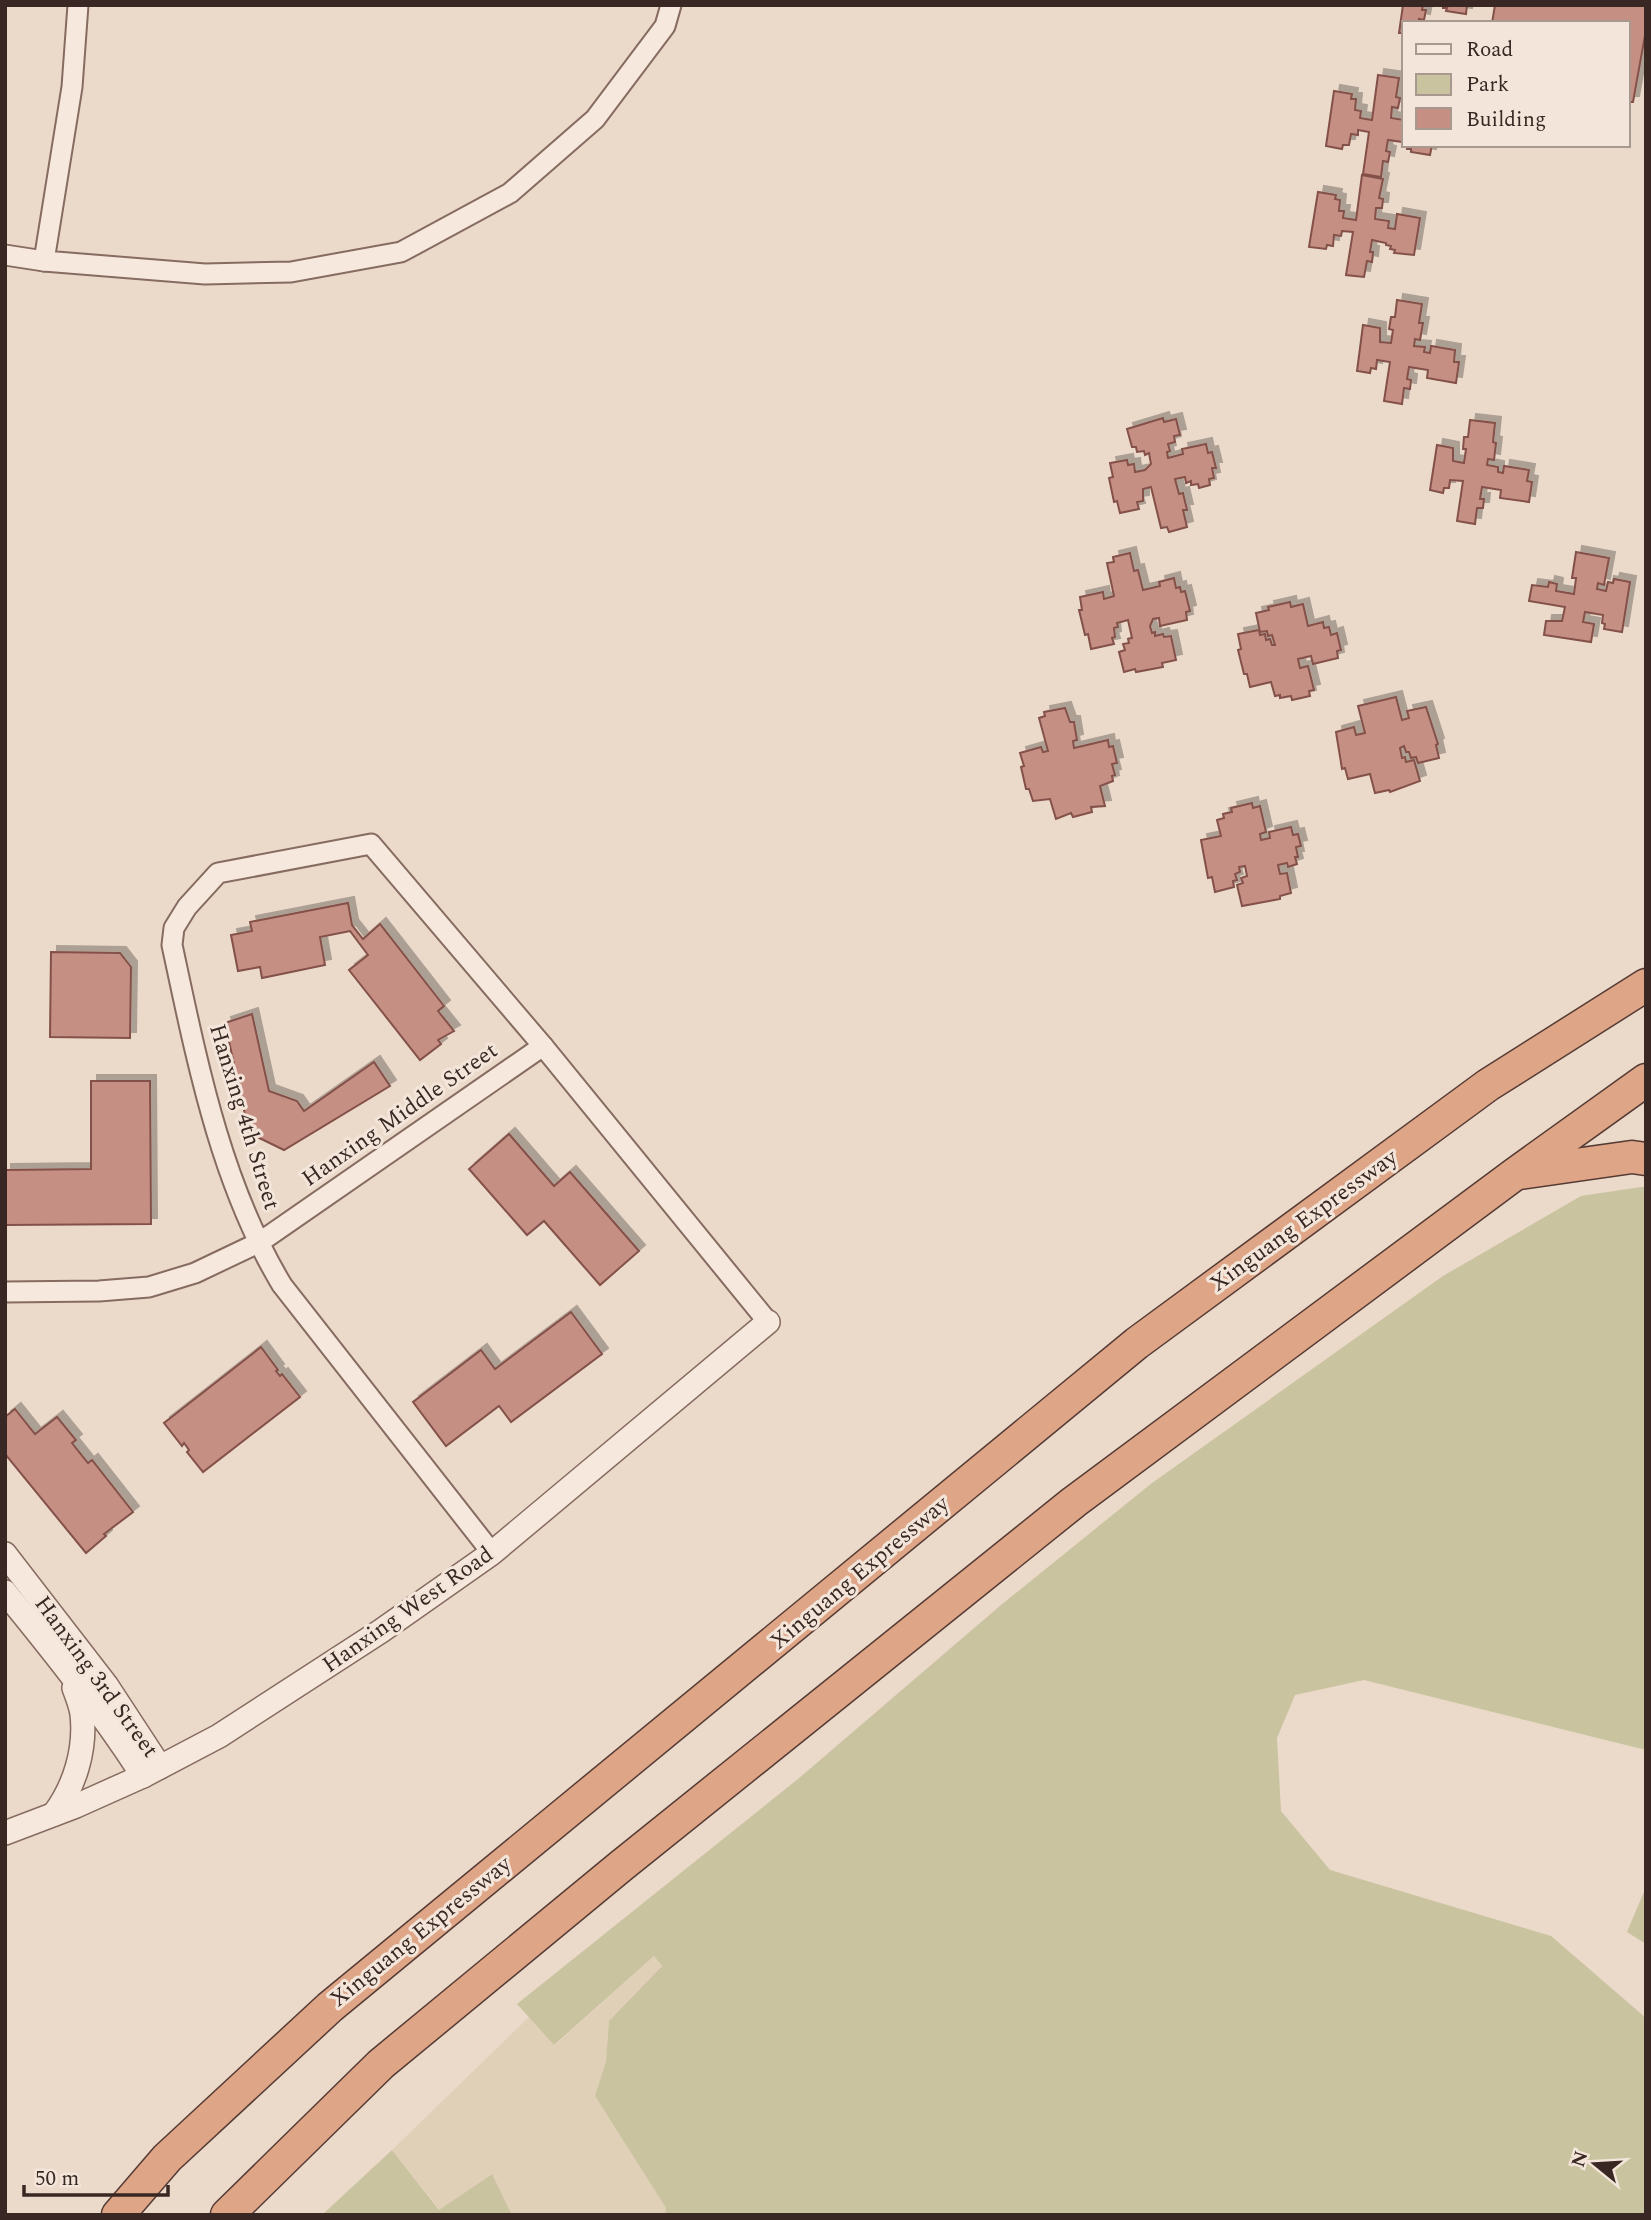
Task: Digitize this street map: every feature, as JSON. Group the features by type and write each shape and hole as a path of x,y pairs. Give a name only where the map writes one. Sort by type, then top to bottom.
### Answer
{"highway":[{"name":"Xinguang Expressway","path":"117,2215 167,2158 330,2007 1137,1343 1488,1085 1646,985"},
{"path":"227,2215 381,2064 621,1866 1074,1502 1514,1174 1646,1080"},
{"path":"1514,1174 1632,1157 1646,1159"},
{"path":"101,2215 167,2158"}],"street":[{"path":"44,261 72,87 78,5"},
{"path":"5,255 44,261 205,274 291,272 401,252 510,193 595,118 665,26 671,5"},
{"name":"Hanxing 4th Street","path":"492,1553 282,1284 260,1242 238,1195 200,1073 172,945 174,928 187,907 218,873 371,844 543,1046"},
{"path":"543,1046 768,1322"},
{"name":"Hanxing Middle Street","path":"5,1292 99,1291 149,1287 195,1273 260,1242 543,1046"},
{"name":"Hanxing West Road","path":"5,1833 151,1772 219,1736 381,1631 492,1553 768,1322"},
{"name":"Hanxing 3rd Street","path":"5,1554 107,1686 151,1772"},
{"name":"Hanxing 3rd Street","path":"5,1592 68,1668 117,1736 151,1772"},
{"path":"54,1814 64,1802 74,1777 83,1737 82,1712 68,1668"}],"shaded area":[{"path":"654,1956 662,1966 609,2021 606,2061 595,2096 666,2208 665,2215 512,2215 491,2174 440,2210 392,2150 529,2017 555,2045"}],"green space":[{"path":"1646,1187 1646,1750 1364,1680 1295,1695 1277,1738 1281,1811 1330,1870 1551,1936 1646,2018 1646,2215 665,2215 666,2208 595,2096 606,2061 609,2021 662,1966 654,1956 554,2045 517,2004 798,1779 1001,1605 1152,1483 1443,1276 1581,1196"},
{"path":"1646,1887 1646,1944 1627,1932"},
{"path":"392,2150 439,2210 492,2174 512,2215 322,2215"}],"building":[{"path":"1403,5 1423,5 1422,10 1426,10 1424,20 1402,21 1402,33 1399,33"},
{"path":"1443,5 1467,5 1466,14 1446,11 1447,8 1443,8"},
{"path":"1495,5 1646,5 1646,30 1633,102 1630,102 1630,21 1492,21"},
{"path":"1378,75 1399,78 1396,97 1400,98 1398,108 1392,107 1391,118 1402,120 1402,142 1388,140 1386,151 1390,152 1388,162 1383,161 1381,177 1363,174 1369,132 1358,130 1358,135 1351,134 1349,145 1343,145 1342,149 1326,146 1334,91 1352,94 1351,99 1356,99 1355,110 1361,111 1360,118 1372,120"},
{"path":"1407,147 1432,147 1430,155"},
{"path":"1362,175 1383,179 1379,198 1383,199 1382,208 1376,208 1375,219 1389,221 1388,228 1395,229 1397,214 1420,218 1414,255 1394,253 1395,250 1390,249 1391,246 1386,243 1372,240 1372,262 1367,261 1364,277 1346,275 1353,232 1342,231 1341,236 1334,235 1333,246 1327,245 1326,249 1309,247 1318,192 1336,195 1335,199 1340,200 1339,211 1344,211 1343,218 1356,220"},
{"path":"1397,300 1422,304 1420,340 1415,339 1414,346 1425,347 1424,352 1430,353 1431,346 1455,350 1454,362 1459,362 1456,383 1427,378 1428,370 1409,367 1407,379 1411,380 1410,389 1404,388 1402,404 1384,401 1390,362 1377,360 1376,369 1371,368 1370,373 1357,371 1363,325 1380,328 1380,342 1391,343 1393,330 1389,329 1391,317 1395,317"},
{"path":"1163,418 1164,422 1176,419 1180,435 1174,436 1175,442 1168,444 1168,458 1183,454 1182,449 1206,444 1208,453 1212,452 1216,468 1212,468 1214,478 1209,479 1210,485 1199,488 1198,484 1191,485 1191,481 1186,483 1185,477 1175,479 1179,494 1183,493 1187,527 1169,532 1167,527 1161,528 1151,487 1143,489 1143,501 1137,502 1139,509 1120,513 1117,501 1114,502 1109,478 1113,477 1110,463 1127,460 1128,465 1134,464 1135,472 1145,470 1151,464 1149,453 1145,455 1144,451 1137,452 1136,447 1132,447 1127,429"},
{"path":"1470,420 1495,423 1494,460 1488,459 1487,465 1498,467 1498,472 1503,473 1504,466 1529,470 1527,481 1532,482 1529,502 1500,498 1501,490 1482,487 1480,499 1484,499 1483,508 1477,508 1475,524 1457,521 1463,481 1450,480 1449,488 1444,488 1443,493 1430,490 1437,445 1453,448 1453,461 1464,463 1464,437 1468,437"},
{"path":"1576,552 1609,558 1604,585 1598,583 1597,589 1606,591 1608,582 1613,583 1614,579 1630,582 1622,632 1604,629 1603,615 1585,612 1583,622 1594,624 1591,642 1544,635 1546,621 1562,621 1565,607 1529,601 1532,585 1548,587 1549,582 1557,584 1556,591 1574,594 1576,578 1572,578"},
{"path":"1130,553 1134,571 1138,570 1143,590 1160,586 1159,582 1174,578 1176,588 1180,587 1181,592 1185,591 1190,611 1186,612 1187,620 1160,626 1159,618 1153,619 1150,626 1155,636 1171,636 1176,660 1162,663 1163,667 1124,672 1119,652 1125,650 1123,644 1129,643 1128,639 1132,638 1128,620 1117,623 1118,627 1114,628 1114,644 1091,649 1079,610 1082,610 1080,597 1103,592 1104,599 1114,596 1107,563 1114,562 1113,557"},
{"path":"1290,602 1291,607 1303,604 1308,626 1323,622 1324,628 1329,627 1331,635 1337,633 1341,650 1337,651 1338,658 1313,664 1311,656 1298,659 1300,668 1308,666 1314,690 1309,691 1310,696 1292,700 1291,696 1275,696 1271,682 1250,687 1238,650 1241,649 1238,634 1259,630 1260,635 1265,634 1266,640 1270,639 1272,645 1275,645 1272,635 1268,636 1267,631 1260,632 1256,613"},
{"path":"1396,697 1402,720 1409,718 1407,711 1426,707 1438,744 1439,758 1418,763 1416,757 1411,758 1409,752 1406,752 1404,746 1400,748 1402,758 1405,757 1406,762 1414,760 1420,781 1390,792 1375,793 1370,774 1348,779 1345,768 1342,769 1336,732 1354,727 1356,735 1365,733 1358,706"},
{"path":"1065,708 1070,722 1074,722 1077,740 1073,741 1074,748 1108,740 1109,747 1113,746 1117,763 1112,764 1115,775 1112,776 1113,781 1100,786 1105,806 1091,807 1092,812 1073,817 1071,813 1056,819 1050,799 1033,801 1029,789 1026,789 1020,753 1041,747 1043,752 1048,751 1039,718 1045,716 1044,712"},
{"path":"1252,803 1253,808 1260,806 1266,832 1260,834 1261,840 1270,838 1269,832 1291,827 1293,835 1298,834 1301,846 1296,847 1297,864 1288,867 1287,863 1278,865 1280,874 1287,873 1291,893 1280,896 1280,899 1242,906 1237,885 1243,883 1241,878 1247,876 1245,866 1239,867 1240,872 1235,874 1237,880 1233,881 1234,887 1215,892 1212,877 1208,878 1201,840 1221,836 1217,820 1224,818 1223,814 1232,812 1231,808"},
{"path":"348,903 352,925 363,939 380,924 444,1006 438,1011 454,1031 438,1040 441,1044 420,1060 349,970 368,955 350,931 320,937 325,965 262,978 260,967 238,971 231,935 252,931 250,922"},
{"path":"51,952 120,953 131,967 130,1038 50,1037"},
{"path":"252,1014 269,1091 297,1101 304,1111 374,1062 390,1086 284,1150 249,1133 225,1023"},
{"path":"91,1081 150,1081 151,1224 5,1225 5,1170 91,1169"},
{"path":"509,1134 554,1186 570,1172 639,1251 600,1285 544,1221 527,1235 469,1169"},
{"path":"571,1312 602,1354 511,1422 499,1406 446,1446 413,1402 481,1350 495,1369"},
{"path":"261,1347 278,1370 276,1371 280,1376 282,1374 300,1397 203,1472 187,1452 189,1450 184,1443 182,1446 164,1423"},
{"path":"15,1409 35,1434 57,1417 76,1440 72,1443 88,1463 92,1460 133,1512 104,1534 106,1536 86,1553 5,1454 5,1417"}]}
